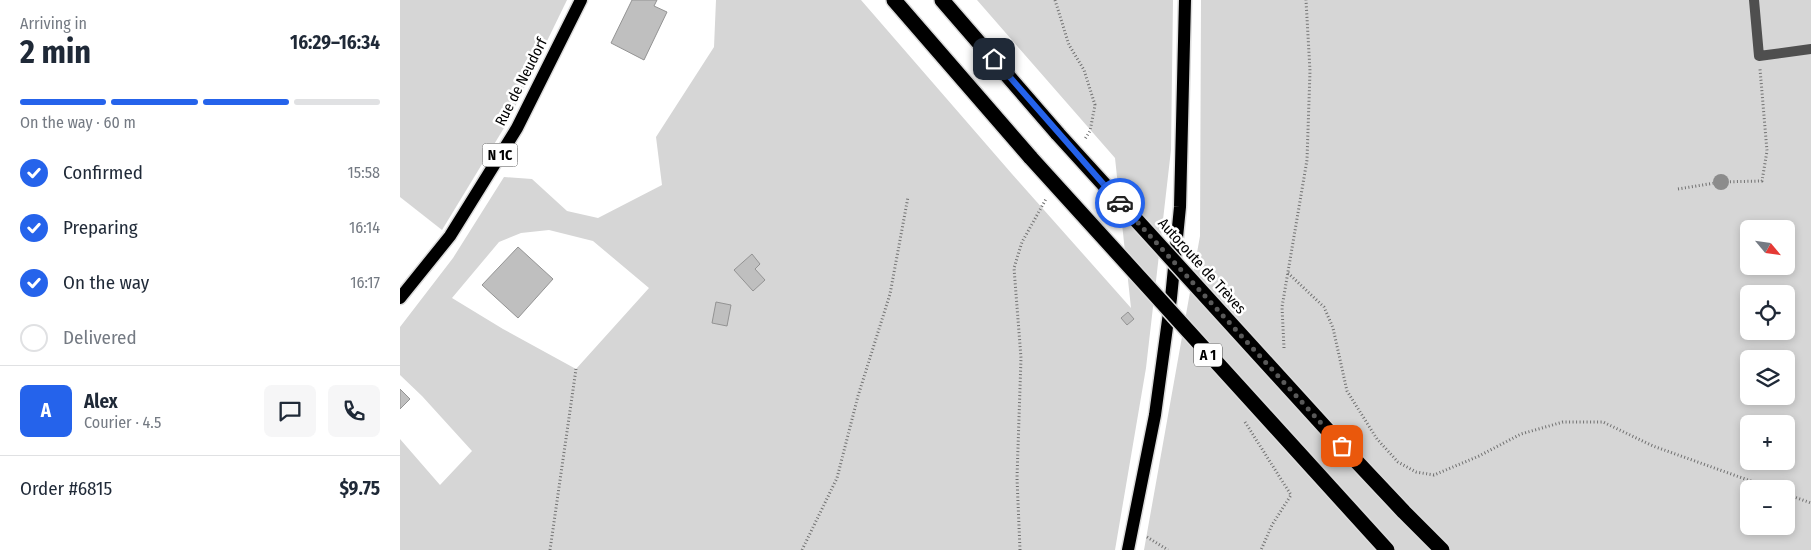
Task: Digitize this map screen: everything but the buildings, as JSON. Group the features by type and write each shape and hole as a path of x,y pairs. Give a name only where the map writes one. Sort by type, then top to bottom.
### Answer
{"highway":[{"name":"A 1","path":"894,0 1031,158 1387,550"},
{"name":"Autoroute de Trèves","path":"942,0 1058,134 1342,446 1442,550"}],"main road":[{"name":"Rue de Neudorf","path":"400,298 450,236 518,128 581,0"},
{"path":"1128,550 1155,415 1171,298 1178,226 1185,0"}],"street":[{"path":"1754,0 1759,56 1811,49"}],"path":[{"path":"1054,0 1070,45 1084,70"},
{"path":"1284,348 1282,307 1307,160 1310,71 1306,0"},
{"path":"1678,189 1721,182 1762,180 1767,151 1759,56"},
{"path":"802,550 836,478 858,396 890,294 908,197"},
{"path":"1020,550 1017,478 1021,358 1014,268 1022,242 1041,207"},
{"path":"1288,273 1324,307 1333,328 1347,391 1376,439 1398,462 1416,472 1434,475 1479,456 1521,434 1563,422 1603,422 1653,446 1747,480"},
{"path":"550,550 576,369"},
{"path":"1261,550 1272,525 1291,495"},
{"path":"1795,497 1811,503"},
{"path":"1133,528 1168,550"}],"shaded area":[{"path":"400,0 567,0 507,123 442,230 400,197"},
{"path":"716,0 861,0 1131,308 1115,158 977,0 1173,0 1171,150 1146,368 1115,550 400,550 400,439 440,485 472,451 422,396 400,375 400,327 453,258 504,177 532,179 567,211 598,218 662,185 656,137 714,47","holes":["549,230 593,241 649,288 576,369 503,329 452,298 499,242 521,233"]},
{"path":"1201,0 1811,0 1811,550 1144,550 1200,236"}],"way so far":[{"path":"1120,203 1342,446"}],"route":[{"path":"994,59 1120,203"}]}
